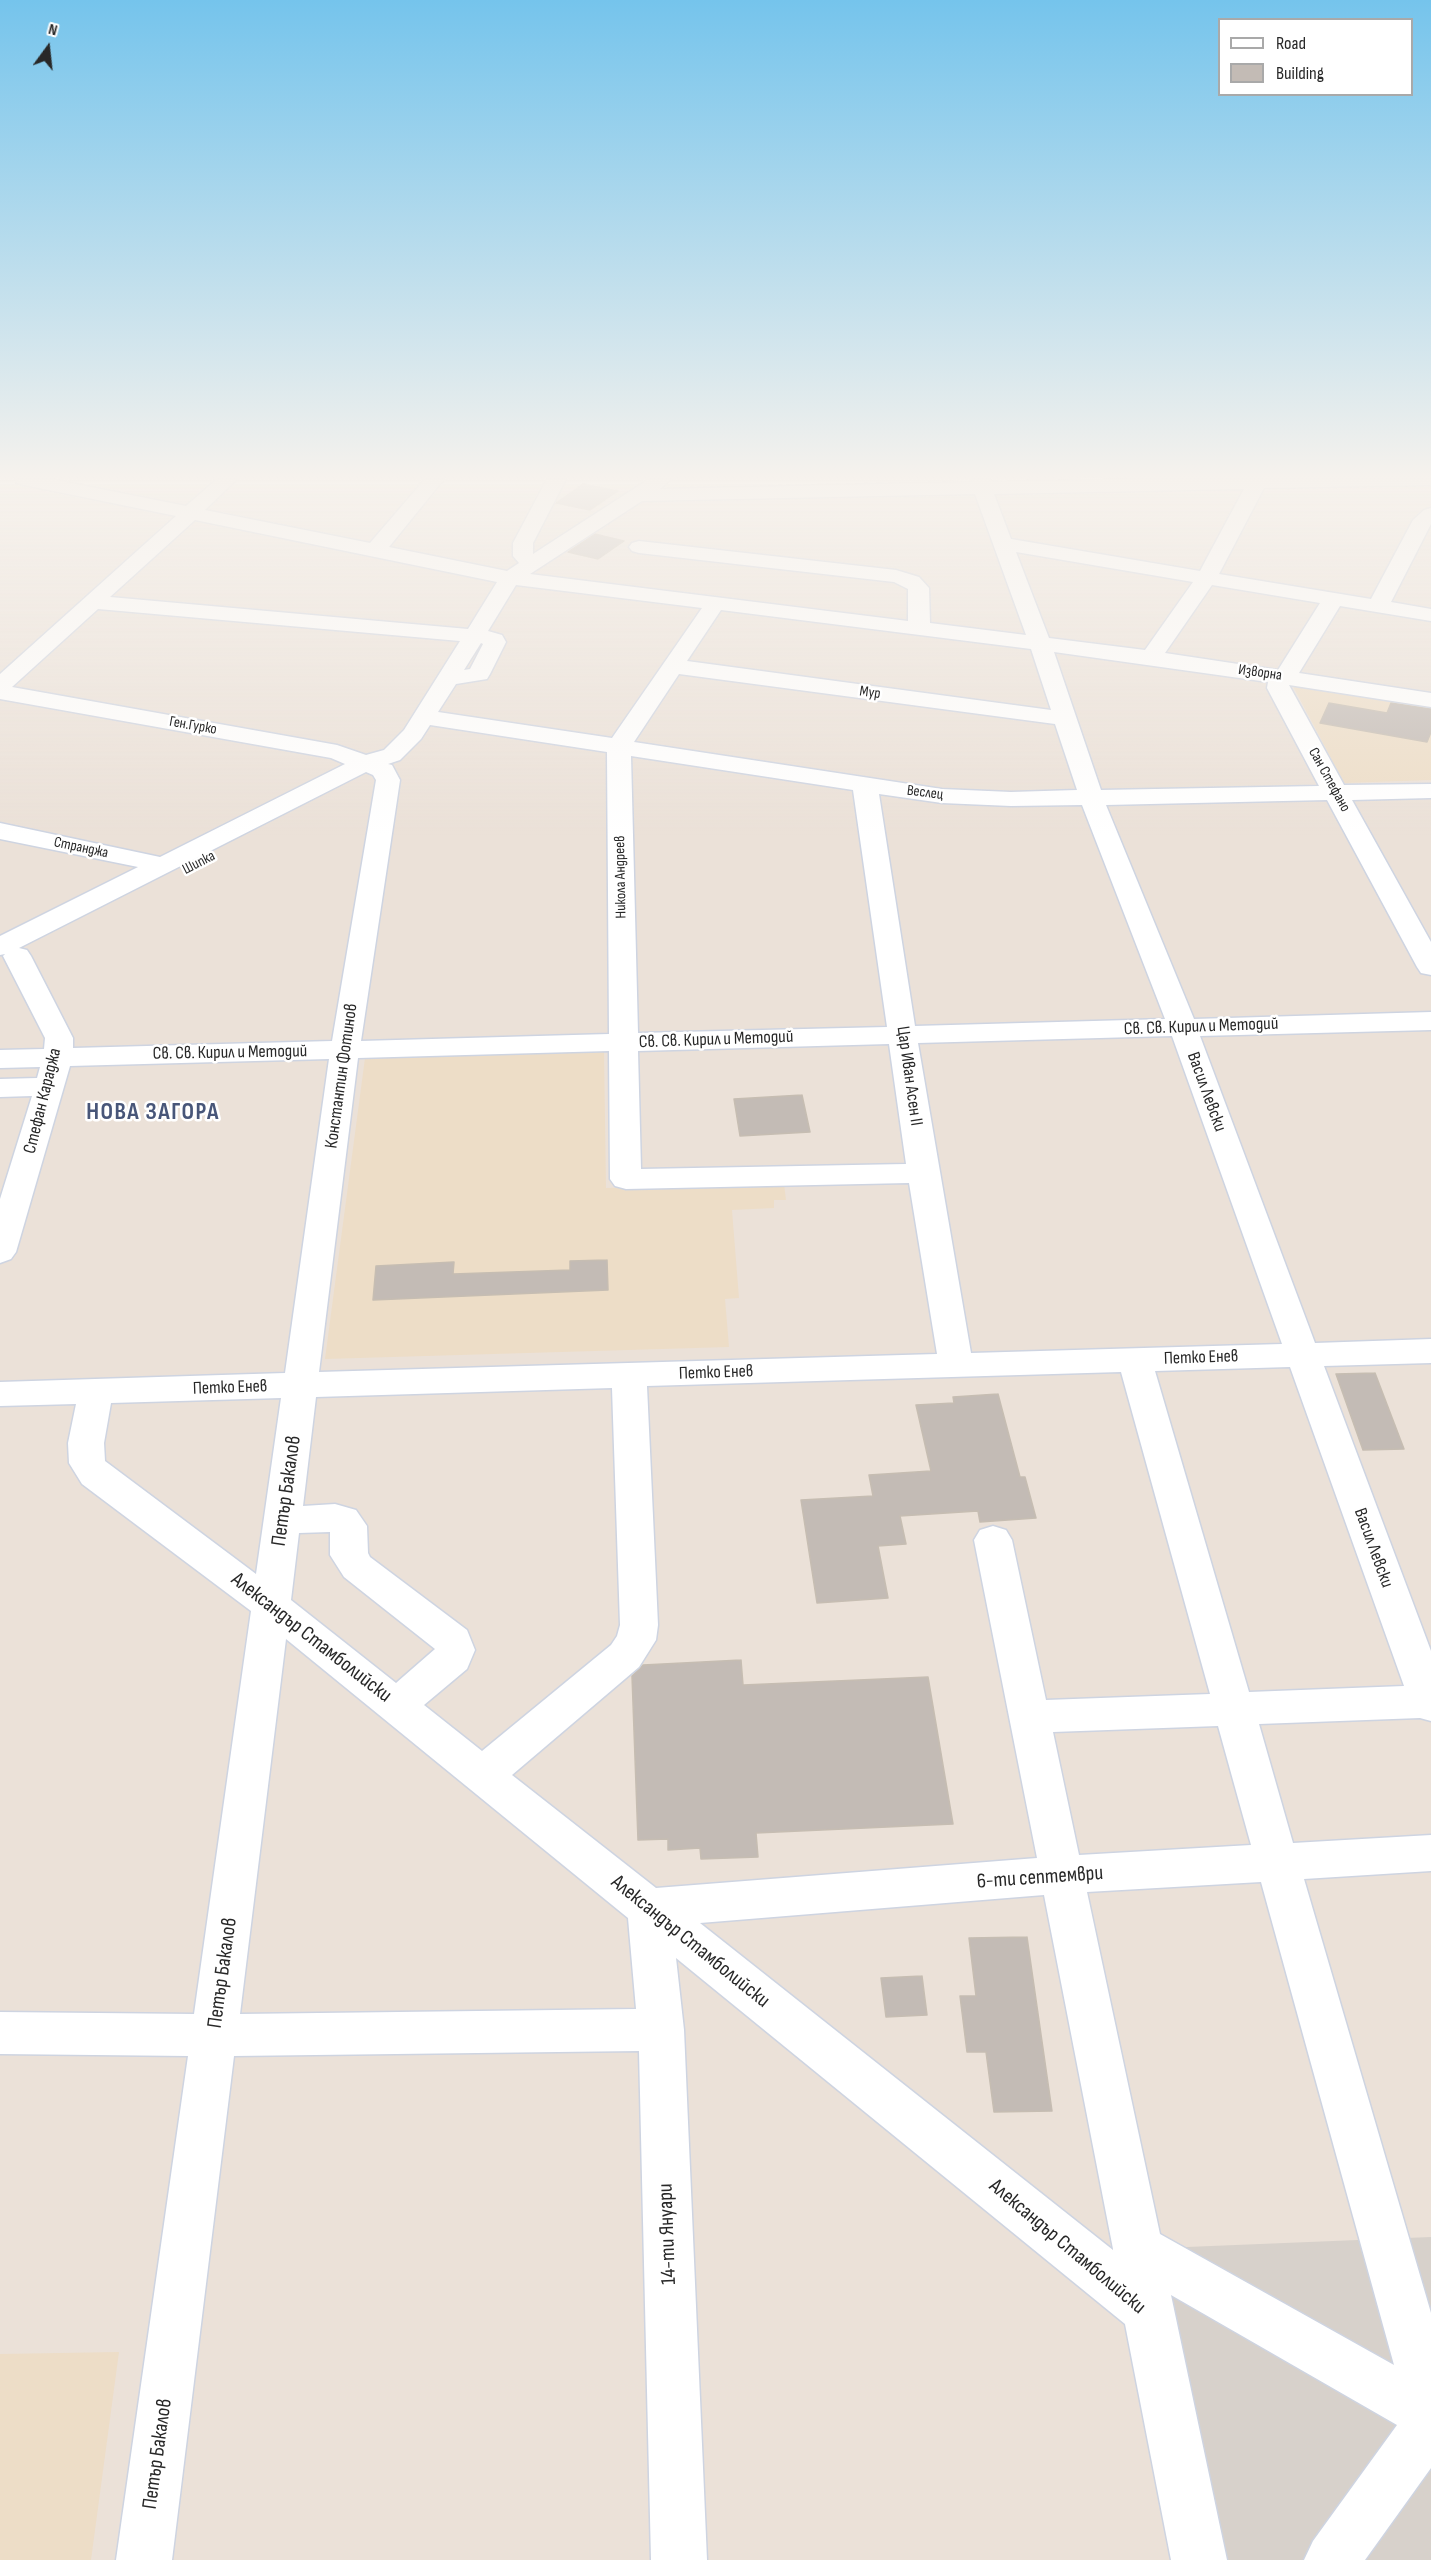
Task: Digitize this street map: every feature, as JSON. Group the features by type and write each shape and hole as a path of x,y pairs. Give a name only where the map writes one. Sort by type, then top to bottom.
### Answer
{"street":[{"path":"0,686 98,598"},
{"name":"Шипка","path":"6,956 385,759 410,739 497,598"},
{"name":"Изворна","path":"672,598 1151,657 1431,700"},
{"path":"918,598 919,628"},
{"name":"Васил Левски","path":"1023,598 1067,719 1092,797 1183,1028 1430,1703"},
{"path":"1151,657 1192,598"},
{"path":"1285,677 1334,598"},
{"path":"1337,598 1431,615"},
{"path":"1378,606 1382,598"},
{"path":"94,602 491,638 495,642 479,674 464,723 385,759"},
{"path":"619,746 716,604"},
{"name":"Мур","path":"673,666 1067,719"},
{"path":"449,677 479,674"},
{"name":"Сан Стефано","path":"1285,677 1278,683 1278,688 1431,967"},
{"name":"Ген.Гурко","path":"0,692 385,759"},
{"name":"Веслец","path":"424,717 942,796 1011,799 1431,790"},
{"name":"Никола Андреев","path":"619,746 626,1179 923,1173"},
{"name":"Шипка","path":"6,956 163,865 385,759"},
{"name":"Константин Фотинов","path":"302,1386 345,1050 388,780 385,759"},
{"name":"Цар Иван Асен II","path":"865,785 923,1173 956,1366"},
{"name":"Странджа","path":"0,831 163,865"},
{"name":"Стефан Караджа","path":"0,1252 58,1057 58,1038 6,956"},
{"name":"Св. Св. Кирил и Методий","path":"0,1059 1431,1021"},
{"path":"0,1088 50,1086"},
{"name":"Петко Енев","path":"0,1394 1431,1352"},
{"path":"1135,1360 1431,2403"},
{"path":"483,1775 625,1656 636,1640 639,1625 629,1376"},
{"name":"Петър Бакалов","path":"144,2560 302,1386"},
{"name":"Александър Стамболийски","path":"96,1392 86,1443 87,1463 95,1475 272,1606 397,1705 1148,2310 1199,2560"},
{"path":"284,1520 334,1518 344,1520 348,1526 350,1555 357,1567 453,1641 455,1650 453,1658 397,1705"},
{"path":"993,1540 1138,2249 1148,2310"},
{"path":"1029,1717 1234,1708 1430,1703"},
{"name":"6-ти септември","path":"649,1908 1062,1875 1431,1852"},
{"name":"14-ти Януари","path":"649,1908 661,2030 679,2560"},
{"path":"0,2033 214,2035 661,2030"},
{"path":"1138,2249 1431,2415"},
{"path":"1332,2560 1431,2423"}],"shaded area":[{"path":"1296,683 1431,705 1431,780 1344,783 1294,688"},
{"path":"604,1052 606,1188 784,1184 786,1200 774,1200 774,1208 732,1210 739,1298 725,1299 729,1347 325,1359 365,1058"},
{"path":"1431,2237 1431,2560 1199,2560 1138,2249"},
{"path":"119,2352 91,2560 0,2560 0,2354"}],"building":[{"path":"1329,703 1387,713 1391,703 1431,709 1431,732 1427,742 1320,723"},
{"path":"802,1095 810,1132 740,1136 734,1099"},
{"path":"607,1260 608,1290 373,1300 376,1266 454,1262 453,1274 570,1270 570,1261"},
{"path":"1375,1373 1404,1449 1363,1450 1336,1374"},
{"path":"998,1394 1020,1477 1025,1477 1036,1518 980,1522 978,1511 900,1516 906,1544 878,1546 888,1598 817,1603 801,1500 873,1496 869,1475 931,1471 916,1405 954,1403 953,1397"},
{"path":"741,1660 743,1685 928,1677 953,1824 756,1833 758,1857 701,1859 700,1848 668,1850 668,1839 638,1840 632,1676 643,1665"},
{"path":"1027,1937 1052,2111 994,2112 986,2052 967,2052 960,1996 976,1996 969,1938"},
{"path":"922,1976 927,2015 886,2017 881,1978"}],"district":[{"name":"НОВА ЗАГОРА","path":"153,1113"}]}
